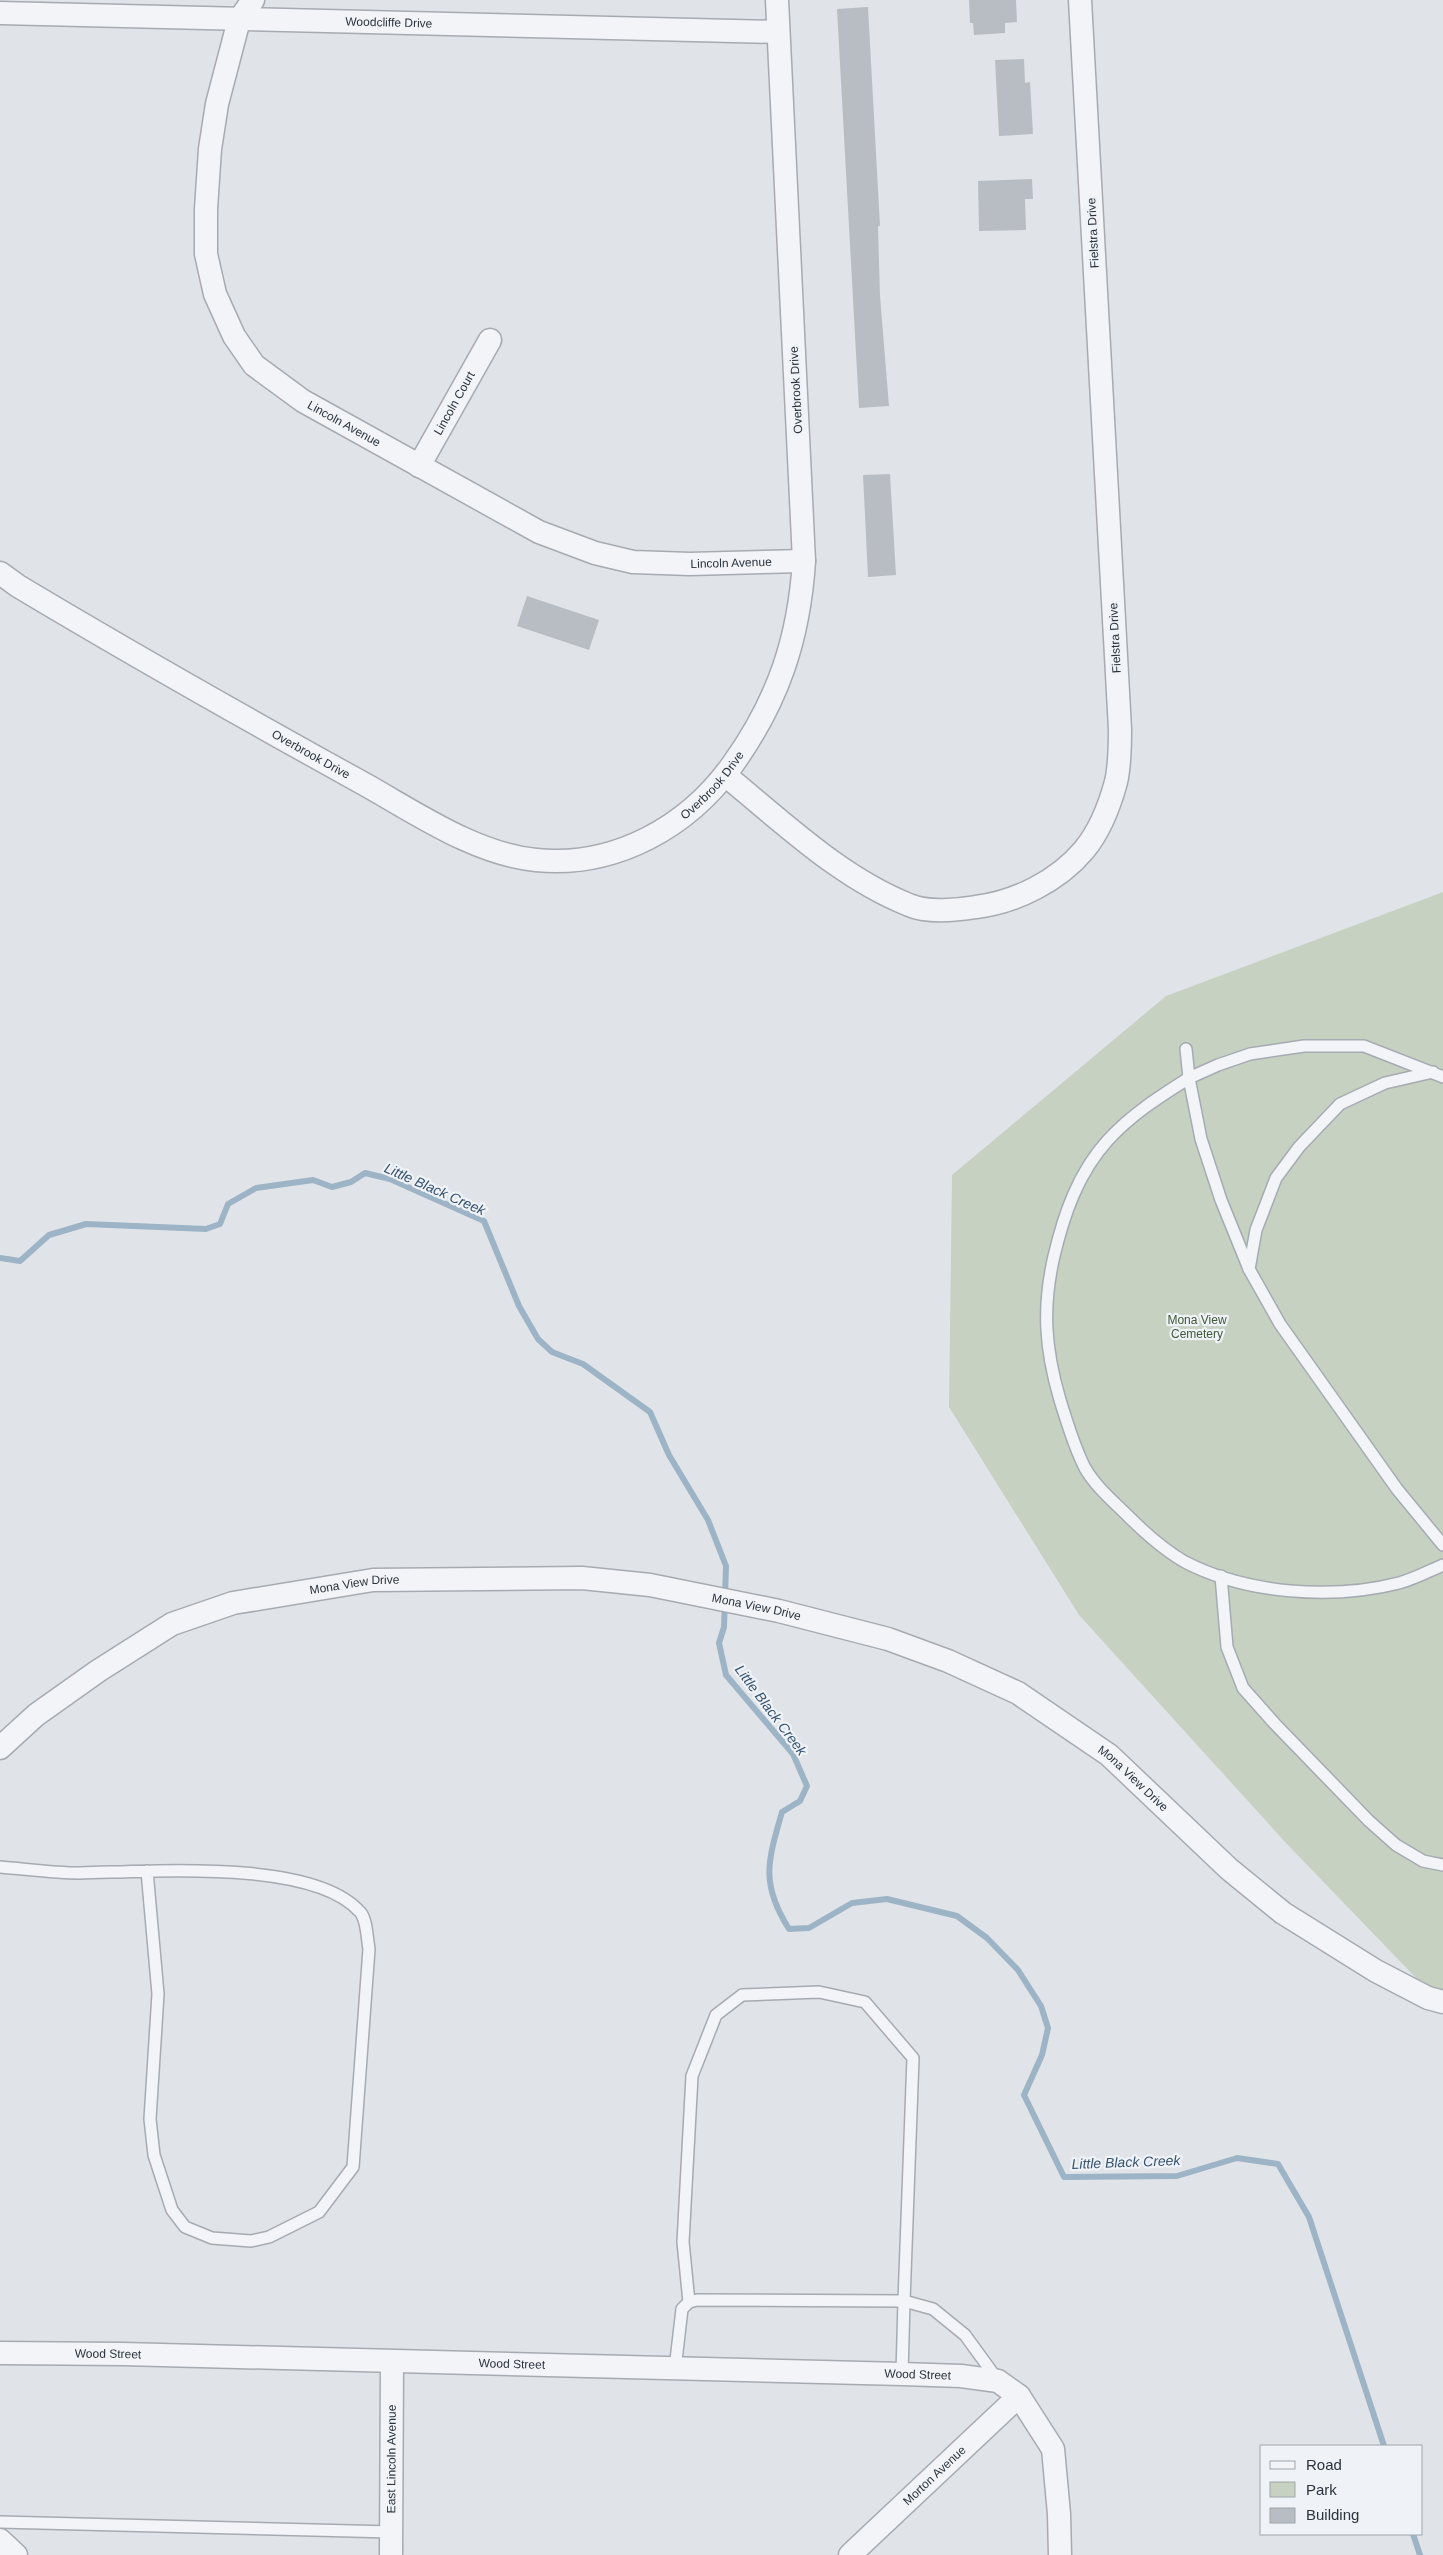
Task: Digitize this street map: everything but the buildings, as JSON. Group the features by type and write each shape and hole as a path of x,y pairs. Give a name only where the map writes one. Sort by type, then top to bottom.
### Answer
{"street":[{"name":"Lincoln Avenue","path":"254,0 239,20 217,104 210,149 206,208 206,254 215,294 234,336 254,365 303,401 419,466 539,532 595,553 633,562 690,564 804,562"},
{"name":"Overbrook Drive","path":"0,573 18,586 226,708 478,846 507,855 537,860 590,858 631,847 668,829 701,803 725,775 751,739 772,698 786,664 796,630 804,562 778,0"},
{"name":"Fielstra Drive","path":"725,775 829,860 870,888 912,907 954,910 989,905 1024,895 1060,872 1084,850 1104,816 1116,781 1120,729 1080,0"},
{"name":"Woodcliffe Drive","path":"0,13 778,32"},
{"name":"Lincoln Court","path":"419,466 490,340"},
{"name":"Mona View Drive","path":"0,1748 36,1715 98,1671 172,1624 233,1603 373,1580 506,1577 582,1578 650,1586 741,1603 888,1639 948,1661 1018,1693 1109,1755 1229,1869 1283,1913 1376,1971 1428,1998 1443,2002"},
{"name":"Wood Street","path":"0,2353 123,2354 961,2376 998,2381 1019,2396"},
{"name":"East Lincoln Avenue","path":"391,2555 392,2362"},
{"name":"Morton Avenue","path":"850,2555 1019,2396"},
{"path":"1019,2396 1053,2449 1059,2514 1060,2555"},
{"path":"0,2540 16,2555"}],"lane":[{"path":"1438,1074 1364,1046 1304,1046 1250,1054 1218,1065 1189,1078 1139,1110 1107,1142 1080,1180 1061,1228 1050,1272 1046,1326 1049,1364 1067,1423 1086,1469 1109,1497 1150,1537 1184,1561 1221,1576 1290,1590 1333,1593 1400,1583 1443,1565"},
{"path":"1186,1049 1189,1078 1201,1139 1221,1200 1249,1269 1280,1324 1397,1489 1443,1545"},
{"path":"1249,1269 1256,1230 1276,1178 1299,1147 1340,1104 1385,1083 1438,1074"},
{"path":"1221,1576 1227,1647 1243,1688 1274,1724 1396,1845 1424,1861 1443,1866"},
{"path":"0,1867 78,1873 193,1869 284,1878 337,1893 362,1913 368,1949 353,2167 319,2212 268,2237 251,2241 212,2238 185,2227 172,2210 154,2155 150,2119 158,1994 147,1871"},
{"path":"689,2302 683,2242 692,2076 716,2015 742,1995 819,1992 865,2002 913,2058 902,2374"},
{"path":"675,2369 682,2309 689,2302 697,2300 904,2301 933,2308 965,2334 998,2381"},
{"path":"0,2522 391,2532"}],"green space":[{"name":"Mona View Cemetery","path":"1443,892 1443,2006 1286,1843 1079,1615 949,1407 952,1175 1166,996"}],"waterway":[{"name":"Little Black Creek","path":"0,1258 20,1261 49,1235 86,1224 206,1229 220,1224 228,1204 256,1188 313,1180 332,1187 351,1182 365,1173 390,1179 484,1221 519,1306 538,1339 552,1352 583,1364 650,1412 669,1455 708,1520 726,1566 724,1627 719,1643 726,1675 793,1754 807,1786 800,1801 782,1812 770,1858 770,1885 780,1913 789,1929 809,1928 852,1903 887,1899 957,1916 987,1938 1018,1970 1041,2006 1048,2028 1042,2055 1024,2095 1064,2177 1177,2176 1237,2158 1278,2164 1309,2217 1384,2445"},
{"name":"Little Black Creek","path":"1413,2535 1420,2555"}]}
